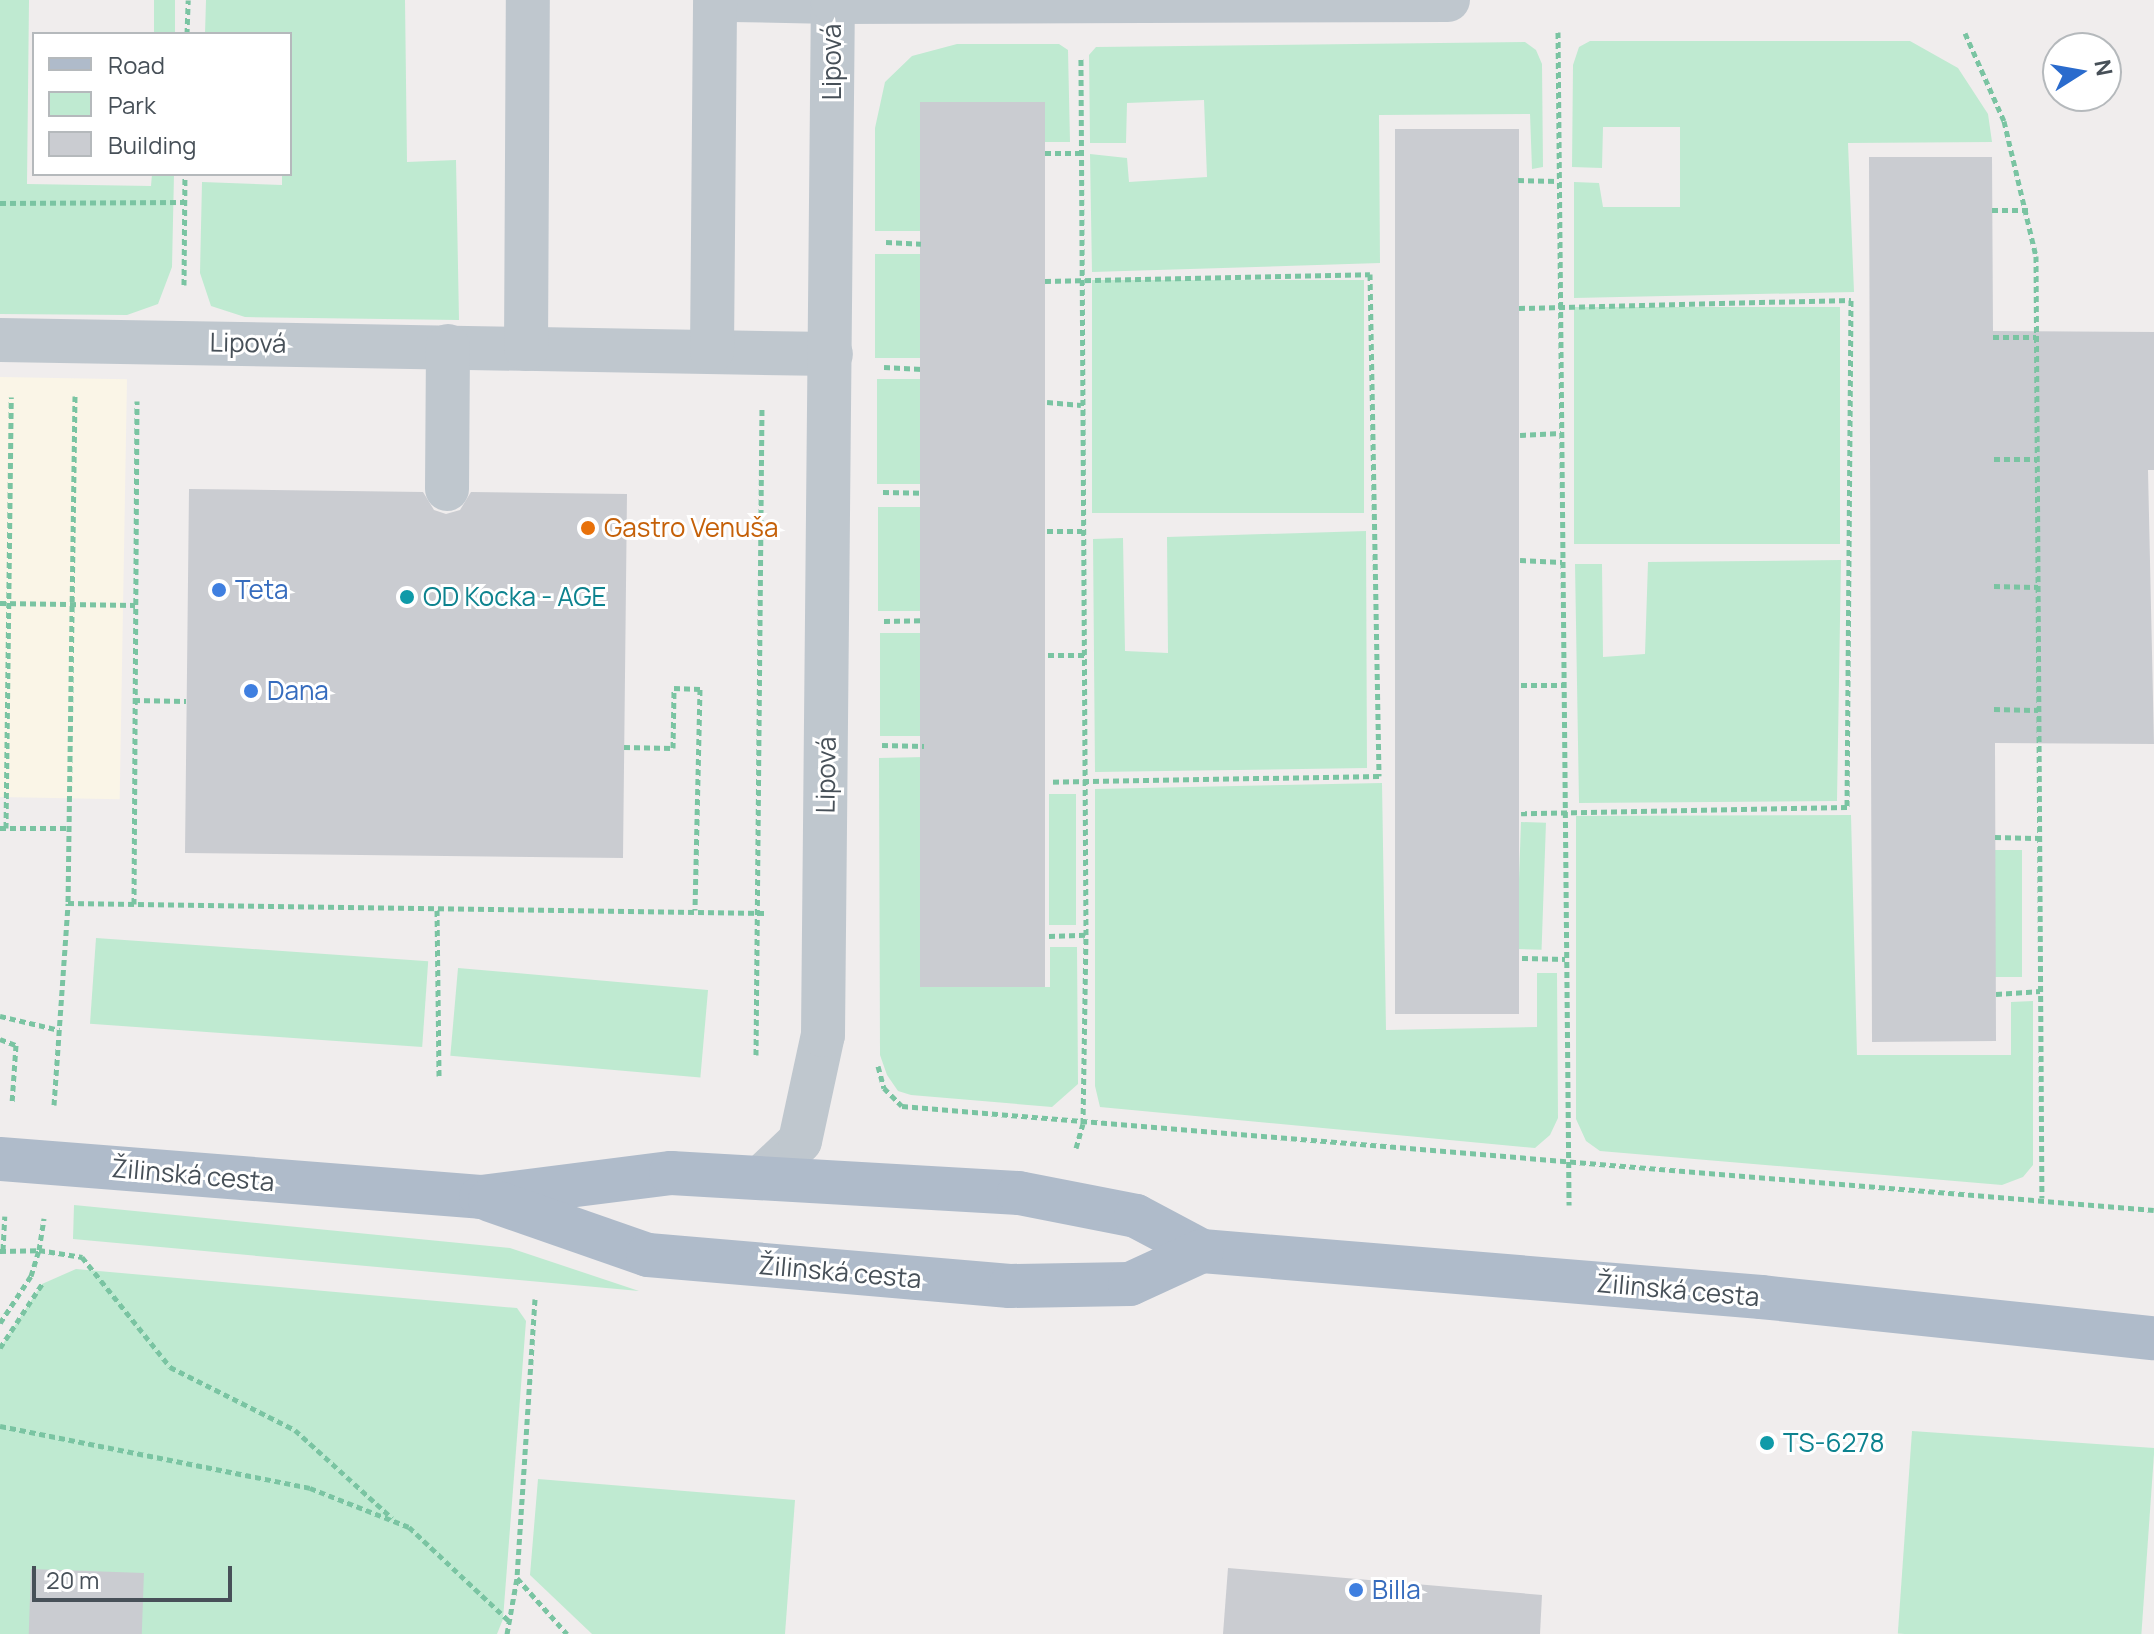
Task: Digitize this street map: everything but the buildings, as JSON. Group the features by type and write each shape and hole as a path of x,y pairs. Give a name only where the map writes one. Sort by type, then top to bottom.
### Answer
{"main road":[{"name":"Žilinská cesta","path":"0,1159 481,1197 671,1173 1019,1193 1136,1216 1202,1251 1761,1297 2154,1338"},
{"name":"Žilinská cesta","path":"481,1197 648,1255 1010,1286 1130,1284 1202,1251"}],"street":[{"path":"526,349 528,0"},
{"path":"712,351 715,0"},
{"path":"732,0 833,2"},
{"name":"Lipová","path":"762,1177 800,1141 823,1035 825,915 849,360 833,2 1448,0"},
{"name":"Lipová","path":"6,340 712,351 849,360"},
{"path":"447,489 448,346"}],"path":[{"path":"187,32 188,0"},
{"path":"1558,32 1569,1205"},
{"path":"1965,33 2004,121 2028,210 2036,256 2042,1198"},
{"path":"1075,1151 1083,1124 1086,935 1079,153 1081,52"},
{"path":"1045,153 1079,153"},
{"path":"183,342 185,176"},
{"path":"1518,180 1558,181"},
{"path":"0,203 185,202"},
{"path":"1992,210 2028,210"},
{"path":"882,242 921,244"},
{"path":"1045,281 1370,274 1379,776 1049,782"},
{"path":"1519,308 1851,300 1847,807 1521,813"},
{"path":"1993,337 2036,337"},
{"path":"6,340 9,603 3,828 70,828"},
{"path":"55,1094 68,903 70,606 77,342"},
{"path":"134,904 138,342"},
{"path":"756,1060 763,353"},
{"path":"849,360 922,369"},
{"path":"1047,402 1081,405"},
{"path":"1520,435 1561,433"},
{"path":"1994,459 2037,459"},
{"path":"870,492 922,493"},
{"path":"1047,531 1082,531"},
{"path":"1520,560 1562,562"},
{"path":"1994,586 2038,587"},
{"path":"0,603 135,605"},
{"path":"871,622 923,620"},
{"path":"1048,655 1085,655"},
{"path":"1521,685 1564,685"},
{"path":"624,747 673,748 674,688 700,689 695,910"},
{"path":"134,700 186,701"},
{"path":"1994,709 2038,710"},
{"path":"873,745 924,746"},
{"path":"1995,837 2039,838"},
{"path":"68,903 437,910 695,910 825,915"},
{"path":"437,910 439,1076"},
{"path":"1049,936 1086,935"},
{"path":"1522,958 1565,959"},
{"path":"1996,994 2040,991"},
{"path":"0,1016 59,1030"},
{"path":"0,1039 16,1045"},
{"path":"876,1062 884,1088 902,1106 1083,1124 2042,1198 2154,1210"},
{"path":"0,1323 31,1276 41,1233"},
{"path":"1,1251 39,1250 82,1257 170,1367 295,1430 397,1522"},
{"path":"0,1348 42,1284"},
{"path":"507,1634 517,1578 535,1299"},
{"path":"0,1426 310,1488 409,1527 509,1621"},
{"path":"517,1578 567,1634"}],"shaded area":[{"path":"0,377 127,379 120,799 0,797"}],"green space":[{"path":"0,0 29,0 27,184 151,186 152,176 174,176 172,267 158,304 127,315 0,314"},
{"path":"154,0 175,0 175,32 154,32"},
{"path":"206,0 405,0 407,162 456,160 459,320 245,317 211,306 200,273 202,182 282,185 282,176 292,176 292,32 205,32"},
{"path":"1590,41 1910,41 1958,68 1988,114 1992,142 1848,143 1854,292 1574,298 1574,182 1599,183 1603,207 1680,207 1680,127 1603,127 1602,168 1572,167 1573,65 1579,47"},
{"path":"1525,42 1536,50 1542,64 1543,167 1532,169 1530,114 1379,115 1380,263 1092,272 1090,154 1127,158 1129,182 1207,177 1204,100 1127,103 1126,143 1090,143 1089,55 1096,47"},
{"path":"957,44 1059,44 1068,50 1070,142 1045,142 1045,102 920,103 921,231 875,231 875,128 885,82 912,56"},
{"path":"875,254 921,254 921,358 875,358"},
{"path":"1092,280 1364,280 1364,513 1092,513"},
{"path":"1574,307 1840,307 1840,544 1574,544"},
{"path":"877,379 922,379 922,484 877,484"},
{"path":"878,507 923,507 923,611 878,611"},
{"path":"1366,531 1367,768 1095,772 1093,539 1123,538 1125,651 1168,653 1167,537"},
{"path":"1841,560 1837,801 1579,803 1575,564 1602,564 1603,657 1645,654 1648,562"},
{"path":"880,633 924,633 924,736 880,736"},
{"path":"924,757 926,987 1050,987 1050,947 1077,947 1078,1084 1052,1107 911,1095 898,1091 887,1075 880,1055 879,758"},
{"path":"1382,783 1386,1030 1537,1027 1537,973 1557,973 1558,1118 1550,1135 1535,1148 1100,1107 1095,1086 1095,789"},
{"path":"1049,794 1076,794 1076,925 1049,925"},
{"path":"1851,815 1857,1055 2011,1055 2011,1002 2033,1001 2033,1165 2023,1177 2002,1185 1600,1151 1586,1141 1576,1119 1576,816"},
{"path":"1521,822 1546,823 1542,950 1517,949"},
{"path":"1995,850 2022,850 2022,977 1995,977"},
{"path":"96,938 428,961 422,1047 90,1024"},
{"path":"458,968 708,990 700,1078 450,1056"},
{"path":"74,1205 510,1248 639,1291 73,1239"},
{"path":"76,1269 517,1308 526,1321 503,1619 497,1634 0,1634 0,1348 42,1284"},
{"path":"1912,1431 2154,1448 2141,1634 1898,1634"},
{"path":"538,1479 795,1500 785,1634 592,1634 530,1575"}],"place":[{"name":"Gastro Venuša","path":"588,528"},
{"name":"Teta","path":"219,590"},
{"name":"OD Kocka - AGE","path":"407,597"},
{"name":"Dana","path":"251,691"},
{"name":"TS-6278","path":"1767,1443"},
{"name":"Billa","path":"1356,1590"}]}
